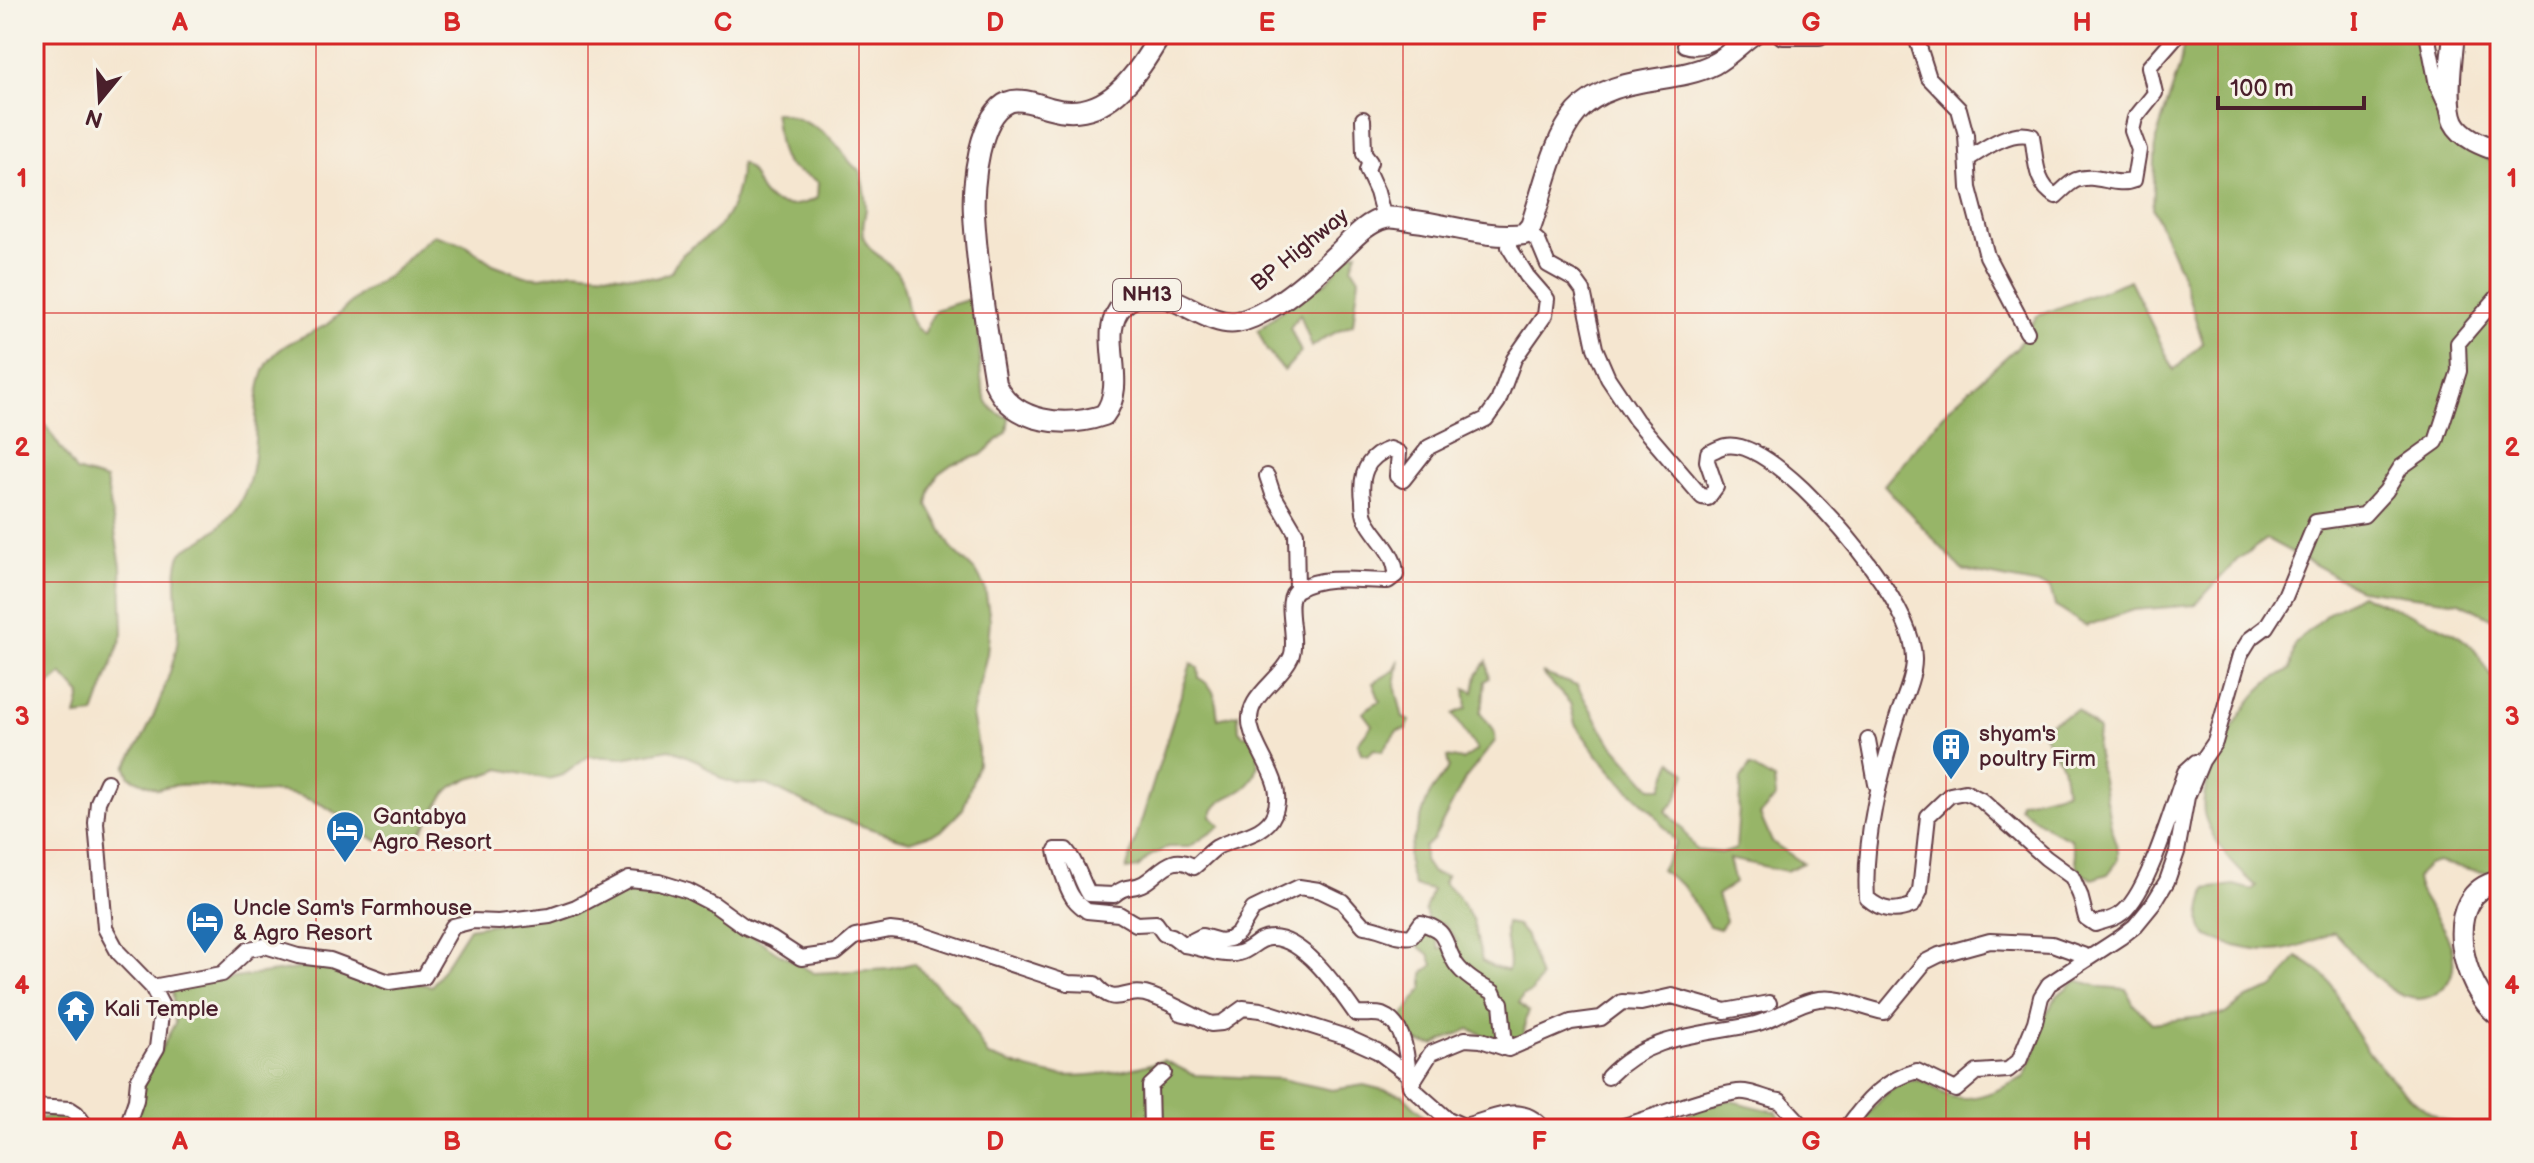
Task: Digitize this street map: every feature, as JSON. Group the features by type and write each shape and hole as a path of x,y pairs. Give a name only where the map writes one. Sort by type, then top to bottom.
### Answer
{"highway":[{"name":"BP Highway","path":"1161,34 1117,93 1100,107 1083,112 1061,111 1009,101 986,126 974,213 995,383 1007,403 1016,410 1044,419 1074,421 1104,415 1116,389 1112,332 1116,316 1124,305 1138,297 1151,294 1169,298 1224,322 1251,318 1276,304 1312,276 1368,225 1384,218 1520,233"},
{"path":"1520,233 1531,226 1557,147 1577,111 1598,96 1625,85 1713,64 1753,34"},
{"path":"1788,35 1819,34"},
{"path":"2454,34 2450,103 2454,122 2472,140 2500,151"},
{"path":"2500,881 2485,884 2476,891 2464,909 2462,919 2468,970 2480,996 2500,1016"}],"street":[{"path":"1697,34 1686,39 1685,45 1692,48 1704,46 1723,34"},
{"path":"1915,34 1929,78 1959,109 1966,135 1969,188 1987,256 2027,332"},
{"path":"1968,159 2011,136 2024,133 2032,136 2039,176 2049,192 2056,196 2077,179 2126,183 2134,180 2139,150 2132,131 2135,118 2155,93 2149,67 2178,34"},
{"path":"2427,34 2437,85 2454,122"},
{"path":"1363,119 1364,154 1370,162 1367,170 1384,218"},
{"path":"1410,1080 1406,1049 1394,1024 1381,1015 1356,1014 1323,968 1292,945 1274,937 1258,940 1249,949 1232,954 1184,945 1164,934 1156,923 1136,924 1119,914 1087,911 1071,895 1063,869 1058,864 1056,850 1066,850 1075,861 1089,894 1114,895 1121,888 1144,883 1168,864 1179,861 1194,867 1216,847 1264,827 1274,815 1274,780 1251,729 1249,717 1255,702 1285,667 1291,655 1294,628 1289,601 1291,594 1297,589 1331,580 1388,581 1394,578 1396,570 1391,558 1365,518 1361,485 1364,474 1369,461 1390,449 1399,453 1397,476 1403,480 1429,447 1486,419 1498,402 1514,359 1545,315 1547,299 1527,276 1509,247 1520,233 1538,241 1548,265 1575,280 1583,291 1595,348 1608,378 1636,420 1702,497 1708,498 1716,487 1707,461 1708,453 1724,446 1736,446 1766,458 1825,511 1876,574 1896,605 1912,641 1915,661 1886,756 1877,801 1866,883 1867,898 1877,907 1889,911 1903,910 1913,905 1920,891 1928,816 1950,795 1965,792 1981,800 2072,877 2086,918 2095,924 2121,915 2141,889 2185,772 2196,762 2202,761"},
{"path":"1846,1129 1867,1100 1904,1075 1917,1071 1956,1090 1977,1072 2008,1070 2019,1061 2035,1022 2041,997 2049,984 2135,926 2153,904 2167,881 2177,852 2187,797 2202,761 2215,742 2229,684 2240,655 2250,639 2266,627 2285,597 2316,522 2364,515 2386,491 2401,467 2436,442 2459,371 2458,343 2500,294"},
{"path":"1267,476 1273,494 1296,533 1297,589"},
{"path":"1868,740 1872,750 1877,801"},
{"path":"107,782 98,802 96,823 105,928 118,952 152,987 162,1006 157,1048 138,1080 136,1100 126,1129"},
{"path":"152,987 222,974 249,949 265,946 298,956 330,960 389,982 424,977 453,926 473,921 499,922 550,916 576,907 629,879 659,882 688,891 801,958 836,953 855,937 890,930 917,933 1068,983 1095,984 1105,995 1113,998 1139,993 1156,997 1211,1024 1222,1023 1243,1008 1261,1010 1346,1037 1377,1051 1455,1124 1463,1126 1494,1116 1518,1113 1534,1117 1544,1129"},
{"path":"1184,945 1202,936 1220,941 1230,939 1238,933 1253,909 1299,887 1319,890 1349,907 1364,926 1402,938 1412,936 1421,923 1444,935 1453,960 1460,969 1493,992 1501,1003 1508,1049"},
{"path":"1608,1077 1650,1045 1703,1031 1718,1032 1753,1024 1818,999 1854,1002 1864,1008 1884,1012 1925,962 1990,941 2052,944 2088,957"},
{"path":"1410,1080 1431,1053 1465,1039 1481,1040 1508,1049 1571,1022 1601,1018 1614,1006 1627,1001 1641,1003 1672,996 1725,1011 1769,1003"},
{"path":"1180,1013 1197,1017"},
{"path":"1151,1129 1150,1086 1164,1073"},
{"path":"1622,1129 1700,1099 1740,1091 1766,1100 1780,1101 1809,1129"},
{"path":"34,1107 70,1109 88,1129"}],"green space":[{"path":"2185,34 2416,34 2435,93 2451,127 2463,142 2500,165 2500,623 2460,602 2359,589 2267,539 2237,560 2195,605 2133,610 2086,626 2055,606 2050,587 1962,570 1884,485 1949,408 2017,347 2037,316 2130,280 2174,370 2203,343 2180,270 2153,209 2156,139 2180,65"},
{"path":"774,112 815,127 835,143 860,171 866,203 864,239 897,273 917,329 924,334 935,310 973,298 979,329 984,394 997,413 1009,417 1007,432 981,455 952,464 938,474 928,505 952,549 977,573 985,588 990,620 987,654 972,715 978,764 963,809 941,831 910,841 829,815 768,785 737,784 722,779 698,761 670,749 623,758 589,756 563,775 548,779 500,769 464,781 451,788 441,799 419,835 404,844 393,845 371,838 328,808 295,795 193,785 157,789 130,777 126,767 158,705 176,648 179,558 186,549 220,526 243,496 253,465 260,386 264,371 275,354 330,322 434,235 464,244 493,264 525,276 541,277 573,271 656,278 671,272 683,254 712,233 725,219 736,192 741,163 770,200 793,205 817,198 818,182 793,169 782,156"},
{"path":"1357,252 1352,267 1359,278 1353,324 1312,347 1300,314 1290,328 1301,352 1284,371 1267,351 1258,331 1282,310 1328,281 1347,255"},
{"path":"34,408 76,471 106,480 121,566 123,634 94,714 76,716 81,695 62,674 34,697"},
{"path":"2360,594 2435,624 2462,639 2476,652 2500,689 2500,876 2437,862 2428,865 2416,878 2422,895 2449,940 2453,956 2449,981 2427,998 2412,999 2397,993 2369,971 2334,932 2293,948 2269,951 2242,948 2210,937 2202,930 2200,922 2206,889 2234,885 2252,890 2256,886 2226,854 2205,817 2207,786 2222,747 2254,696 2267,683 2290,669 2295,644 2327,614"},
{"path":"1399,659 1395,685 1403,718 1410,721 1406,729 1397,731 1382,751 1374,749 1368,755 1361,753 1358,743 1372,725 1363,713 1380,701 1373,683 1395,670"},
{"path":"1487,661 1489,678 1485,681 1480,713 1493,729 1495,741 1465,779 1433,840 1424,847 1424,861 1432,873 1446,876 1443,883 1457,895 1473,921 1482,961 1508,971 1506,923 1517,925 1526,936 1540,978 1531,993 1523,995 1519,1003 1529,1012 1524,1036 1504,1041 1469,1029 1435,1045 1424,1044 1398,1030 1401,1019 1423,988 1423,973 1433,965 1429,954 1409,939 1415,930 1436,935 1439,949 1457,942 1444,924 1428,920 1425,910 1432,890 1414,886 1408,855 1429,795 1449,768 1447,757 1462,760 1477,750 1453,714 1467,708 1465,688 1474,692 1477,675"},
{"path":"1191,663 1198,668 1199,678 1212,690 1218,719 1238,714 1239,731 1244,736 1257,730 1256,771 1245,788 1214,809 1211,816 1221,826 1189,847 1168,847 1150,856 1138,868 1126,870"},
{"path":"1542,673 1577,686 1608,739 1651,788 1662,788 1672,761 1686,773 1675,802 1666,811 1696,850 1724,853 1736,849 1741,779 1750,766 1774,780 1776,797 1760,815 1772,842 1803,863 1786,871 1729,859 1735,883 1717,895 1726,921 1720,929 1709,926 1683,886 1661,870 1676,843 1652,811 1599,757 1575,724 1570,703"},
{"path":"2077,710 2098,730 2096,750 2118,850 2118,861 2108,874 2092,879 2079,872 2071,839 2051,830 2019,807 2020,802 2066,791 2062,765 2040,728"},
{"path":"645,888 701,900 775,951 814,973 890,969 913,963 958,1005 988,1056 1029,1069 1054,1075 1081,1075 1124,1070 1164,1060 1194,1075 1281,1079 1332,1090 1364,1085 1403,1095 1437,1129 126,1129 144,1081 175,1023 172,987 317,966 432,986 469,928 582,909"},
{"path":"2297,957 2330,982 2362,1043 2402,1090 2436,1116 2471,1129 1857,1129 1886,1095 1905,1082 1924,1082 1948,1096 1971,1098 2024,1077 2039,1043 2044,1018 2057,996 2076,980 2126,989 2134,1005 2152,1023 2225,1014 2247,998 2274,988"},
{"path":"1727,1100 1777,1112 1786,1129 1663,1129 1701,1108"},
{"path":"76,1113 82,1129 34,1129 34,1119"}],"place":[{"name":"shyam's poultry Firm","path":"1951,781"},
{"name":"Gantabya Agro Resort","path":"345,864"},
{"name":"Uncle Sam's Farmhouse & Agro Resort","path":"205,955"},
{"name":"Kali Temple","path":"76,1043"}]}
